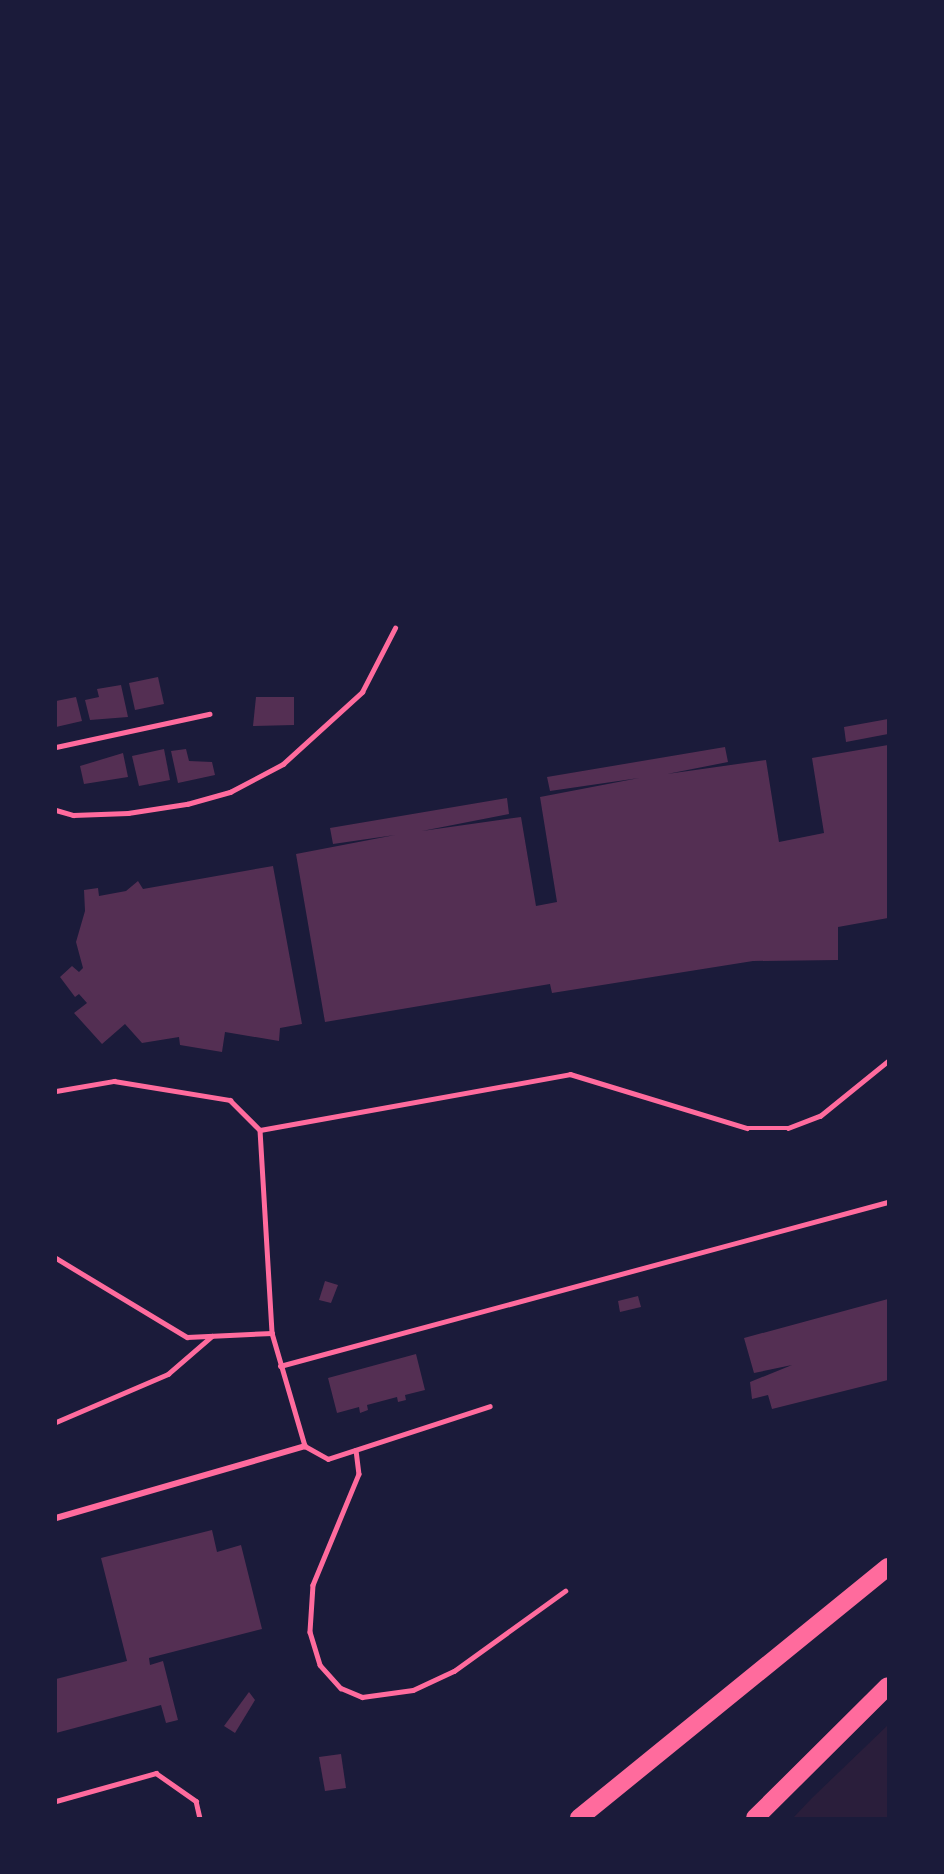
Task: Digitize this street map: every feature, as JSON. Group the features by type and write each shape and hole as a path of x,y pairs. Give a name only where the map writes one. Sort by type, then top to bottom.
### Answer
{"highway":[{"path":"579,1818 888,1567"},
{"path":"755,1818 888,1686"}],"street":[{"path":"56,1518 305,1446"}],"lane":[{"path":"56,810 117,813 187,804 230,792 283,764 362,692 395,628"},
{"path":"56,747 210,714"},
{"path":"260,1130 570,1074 747,1128 788,1128 820,1116 888,1061"},
{"path":"56,1091 114,1081 230,1100 260,1130 272,1333 305,1446 327,1459 490,1406"},
{"path":"280,1366 888,1202"},
{"path":"56,1258 187,1337 272,1333"},
{"path":"56,1422 168,1374 212,1336"},
{"path":"356,1450 359,1474 312,1597 310,1632 320,1665 341,1688 362,1697 413,1690 454,1671 565,1591"},
{"path":"56,1801 156,1773 196,1802 200,1818"}],"shaded area":[{"path":"888,1725 888,1818 793,1818 812,1798"}],"building":[{"path":"158,677 164,704 135,710 129,683"},
{"path":"121,685 128,717 90,720 85,700 99,697 97,689"},
{"path":"76,697 82,721 56,727 56,701"},
{"path":"256,697 294,697 294,725 253,726"},
{"path":"888,719 888,734 846,742 844,727"},
{"path":"888,745 888,918 838,927 838,960 753,961 552,993 550,984 325,1022 296,854 395,835 333,844 330,828 507,798 509,814 422,831 521,817 536,906 557,902 540,797 639,778 550,791 547,777 725,747 728,762 667,774 766,760 779,842 824,833 812,758"},
{"path":"164,749 170,780 139,786 132,756"},
{"path":"186,749 189,761 212,762 215,775 178,783 171,751"},
{"path":"123,753 128,777 84,784 80,766"},
{"path":"273,866 302,1024 280,1028 279,1041 225,1032 222,1052 180,1045 179,1037 142,1043 125,1024 102,1044 74,1013 87,1003 79,994 75,997 60,977 72,966 79,972 83,968 76,942 85,911 84,890 98,888 99,896 126,891 138,881 143,889"},
{"path":"325,1281 338,1285 331,1303 319,1300"},
{"path":"638,1296 641,1307 620,1312 618,1301"},
{"path":"888,1299 888,1380 772,1409 768,1395 752,1399 750,1382 792,1365 754,1373 744,1338"},
{"path":"416,1354 425,1390 405,1395 406,1400 398,1402 397,1397 367,1405 368,1410 360,1413 359,1407 337,1413 328,1378"},
{"path":"212,1530 217,1552 241,1545 262,1629 149,1658 150,1665 163,1661 178,1720 166,1723 161,1705 56,1733 56,1679 127,1661 101,1558"},
{"path":"249,1692 255,1700 235,1733 224,1726"},
{"path":"341,1754 346,1788 325,1791 319,1757"}]}
